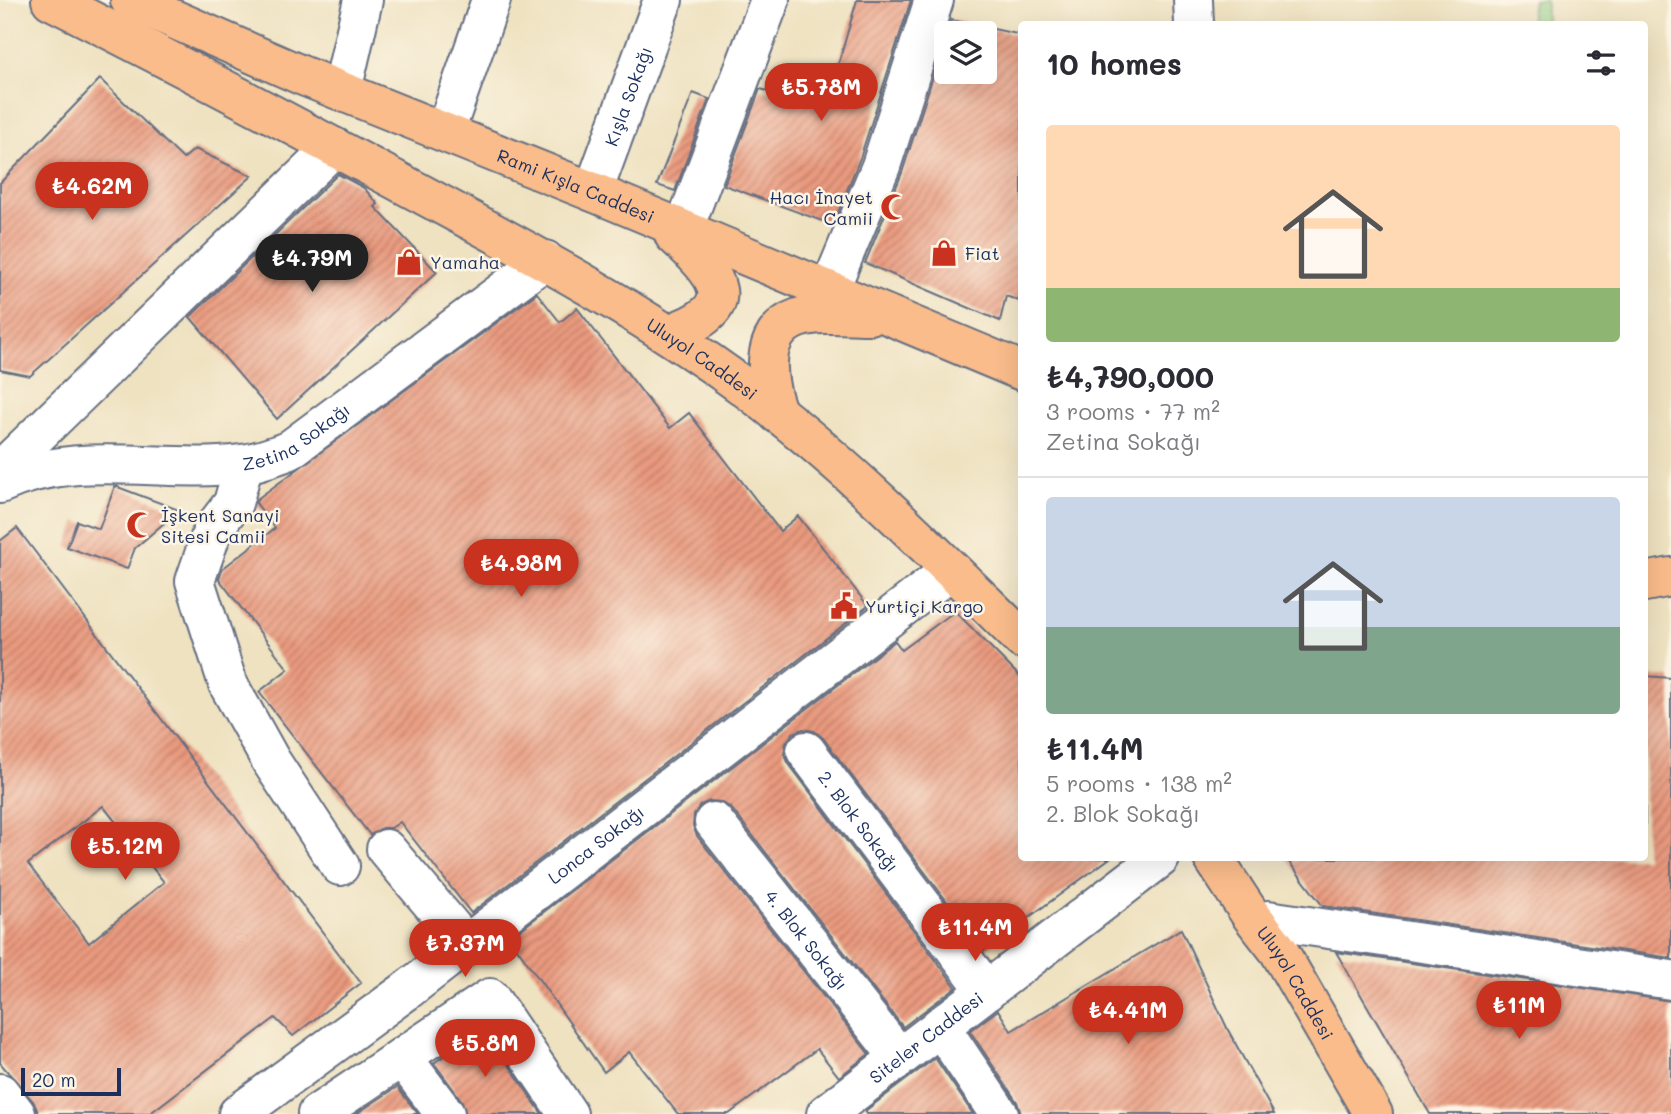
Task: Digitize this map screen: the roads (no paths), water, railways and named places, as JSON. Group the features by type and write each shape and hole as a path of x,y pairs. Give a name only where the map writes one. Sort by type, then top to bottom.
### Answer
{"main road":[{"path":"51,0 239,94 334,147"},
{"name":"Rami Kışla Caddesi","path":"130,0 195,31 593,192 1018,369"},
{"name":"Uluyol Caddesi","path":"334,147 545,260 668,334 778,414 871,494 1018,635"},
{"path":"668,334 702,321 714,308 719,297 708,268 669,224"},
{"path":"778,414 770,393 767,372 776,334 788,322 801,317 822,315 893,316"},
{"path":"1648,555 1671,556"},
{"path":"1648,581 1671,577"},
{"name":"Uluyol Caddesi","path":"1215,861 1250,914 1274,935 1373,1114"},
{"path":"1245,861 1274,935"}],"street":[{"path":"342,92 363,0"},
{"path":"445,132 491,0"},
{"name":"Kışla Sokağı","path":"593,192 663,0"},
{"path":"669,224 770,0"},
{"path":"829,291 881,166 934,0"},
{"path":"1193,0 1194,21"},
{"path":"0,471 334,147"},
{"name":"Zetina Sokağı","path":"0,484 49,468 105,463 203,467 244,464 288,451 545,260"},
{"path":"244,464 233,503 213,529 195,581 228,684 271,761 340,866"},
{"name":"Lonca Sokağı","path":"238,1114 466,944 951,570"},
{"name":"2. Blok Sokağı","path":"806,751 987,991"},
{"name":"4. Blok Sokağı","path":"714,822 899,1058"},
{"path":"386,849 466,944"},
{"name":"Siteler Caddesi","path":"826,1114 866,1102 899,1058 1156,861"},
{"path":"1274,935 1671,980"},
{"path":"321,1113 490,998 568,1114"},
{"path":"940,1026 999,1114"},
{"path":"402,1057 445,1114"},
{"path":"0,1093 16,1114"}],"place":[{"name":"Hacı İnayet Camii","path":"894,207"},
{"name":"Fiat","path":"944,253"},
{"name":"Yamaha","path":"409,262"},
{"name":"İşkent Sanayi Sitesi Camii","path":"140,525"},
{"name":"Yurtiçi Kargo","path":"844,606"}]}
